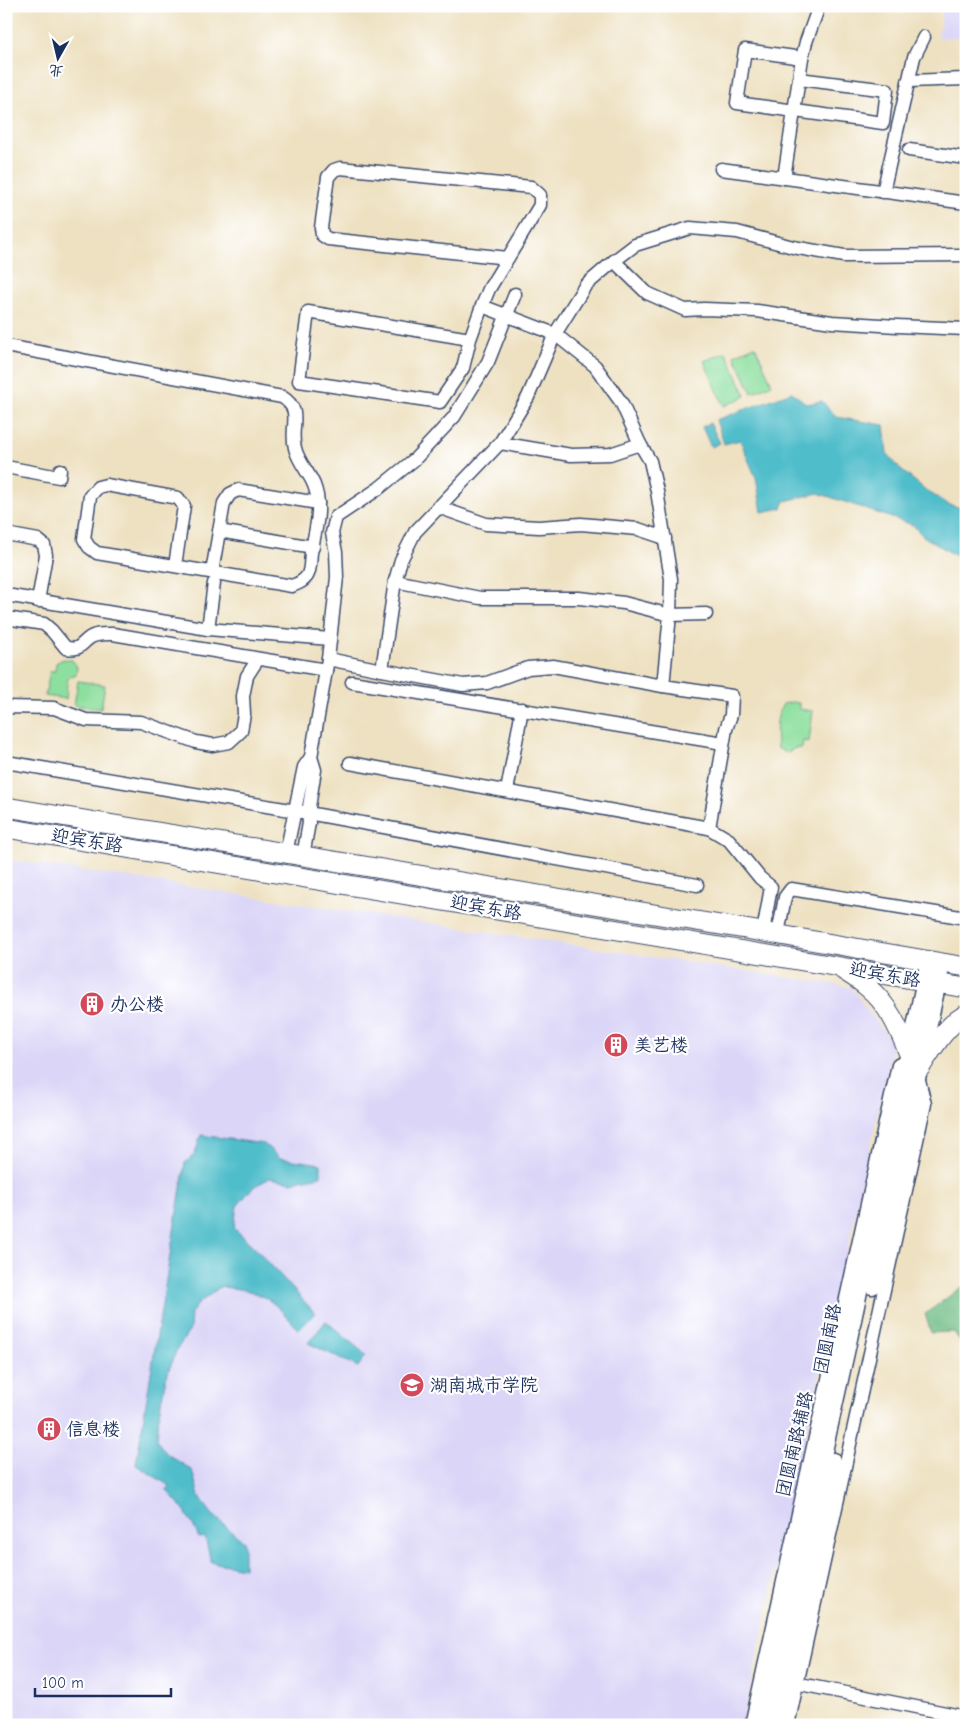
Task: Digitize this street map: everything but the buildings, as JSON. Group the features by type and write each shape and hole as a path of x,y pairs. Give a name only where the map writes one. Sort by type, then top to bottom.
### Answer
{"highway":[{"name":"迎宾东路","path":"6,807 966,967"},
{"name":"迎宾东路","path":"6,828 966,988"},
{"path":"838,967 866,986 887,1007 914,1064 960,1018 966,1015"}],"main road":[{"name":"团圆南路","path":"775,1725 791,1683 935,962"},
{"name":"团圆南路","path":"763,1725 849,1339 914,1064"}],"street":[{"path":"784,178 802,58 819,6"},
{"path":"882,192 914,57 924,37"},
{"path":"799,78 887,90 883,123 738,103 745,50 802,58"},
{"path":"908,82 966,79"},
{"path":"909,150 966,158"},
{"path":"470,339 308,312 299,381 440,402 463,368 470,339 489,288 508,258 540,205 540,195 531,187 340,168 334,170 328,177 321,228 322,235 328,239 508,258"},
{"path":"721,169 966,203"},
{"path":"382,670 395,581 401,560 416,532 500,443 528,397 555,334 585,286 635,245 690,228 738,232 793,247 844,256 966,255"},
{"path":"614,261 647,294 685,310 758,311 832,322 966,329"},
{"path":"294,854 295,811 304,767 311,757 327,665 337,577 336,552 332,533 336,517 378,489 415,459 454,417 488,362 515,294"},
{"path":"482,306 555,334 595,366 620,402 650,461 657,491 671,578 670,615 663,686"},
{"path":"6,346 282,396 290,402 295,415 294,448 314,485 318,504 318,520 308,574 302,582 292,586 213,578 175,566 97,552 89,547 84,539 90,496 98,487 106,485 178,498 184,506 175,566"},
{"path":"500,443 571,456 610,454 640,444"},
{"path":"6,467 59,477 60,470"},
{"path":"208,629 219,531 224,504 230,494 238,490 318,504"},
{"path":"438,508 486,524 539,527 581,524 638,530 665,538"},
{"path":"219,531 313,547"},
{"path":"6,534 38,540 44,545 46,555 38,601"},
{"path":"395,581 480,598 579,598 624,603 670,615 706,614"},
{"path":"6,595 208,629 330,639"},
{"path":"6,618 44,624 66,648 74,649 83,645 89,638 99,634 113,634 258,659 382,670 462,685 487,683 528,668 552,666 732,696 731,715 726,728 709,828"},
{"path":"6,707 54,708 86,720 141,722 196,742 213,745 229,742 241,731 246,676 258,659"},
{"path":"352,682 724,742"},
{"path":"507,791 522,709"},
{"path":"294,854 309,823 308,813 315,770 311,757"},
{"path":"6,762 308,813 697,885"},
{"path":"350,763 709,828 729,840 760,878 771,887 771,933"},
{"path":"771,933 785,897 791,889 966,918"},
{"name":"团圆南路辅路","path":"751,1725 898,1065 914,1064"},
{"path":"788,1725 791,1683 966,1717"}],"shaded area":[{"path":"943,6 966,6 966,37 938,38"},
{"name":"湖南城市学院","path":"6,859 851,987 893,1044 742,1725 6,1725"}],"green space":[{"path":"755,346 772,384 752,393 734,355"},
{"path":"726,352 746,396 724,406 704,361"},
{"path":"63,659 72,660 77,667 76,675 69,677 66,699 45,696 50,671 55,671 56,663"},
{"path":"78,681 105,685 101,709 74,705"},
{"path":"799,703 799,709 813,711 809,742 803,741 802,748 795,748 787,753 777,748 776,737 780,709 783,704"},
{"path":"966,1284 966,1344 963,1345 954,1332 931,1333 925,1314"}],"water":[{"path":"792,392 807,404 822,401 836,417 884,425 887,453 900,469 927,491 949,505 966,509 966,562 923,536 913,525 818,493 785,501 782,508 762,512 756,478 740,440 724,444 716,420"},
{"path":"710,423 720,443 711,447 702,427"},
{"path":"201,1135 264,1144 280,1158 321,1164 321,1176 291,1182 270,1178 253,1187 237,1206 234,1228 258,1251 315,1313 299,1330 281,1310 257,1293 220,1287 199,1303 191,1313 190,1330 177,1349 166,1378 159,1413 157,1441 167,1454 192,1470 199,1496 212,1514 244,1542 244,1568 211,1562 205,1537 199,1538 186,1513 167,1491 170,1486 136,1465 185,1163 195,1154"},
{"path":"326,1321 366,1355 358,1367 308,1343"}],"place":[{"name":"办公楼","path":"92,1004"},
{"name":"美艺楼","path":"616,1045"},
{"name":"湖南城市学院","path":"412,1385"},
{"name":"信息楼","path":"49,1429"}]}
